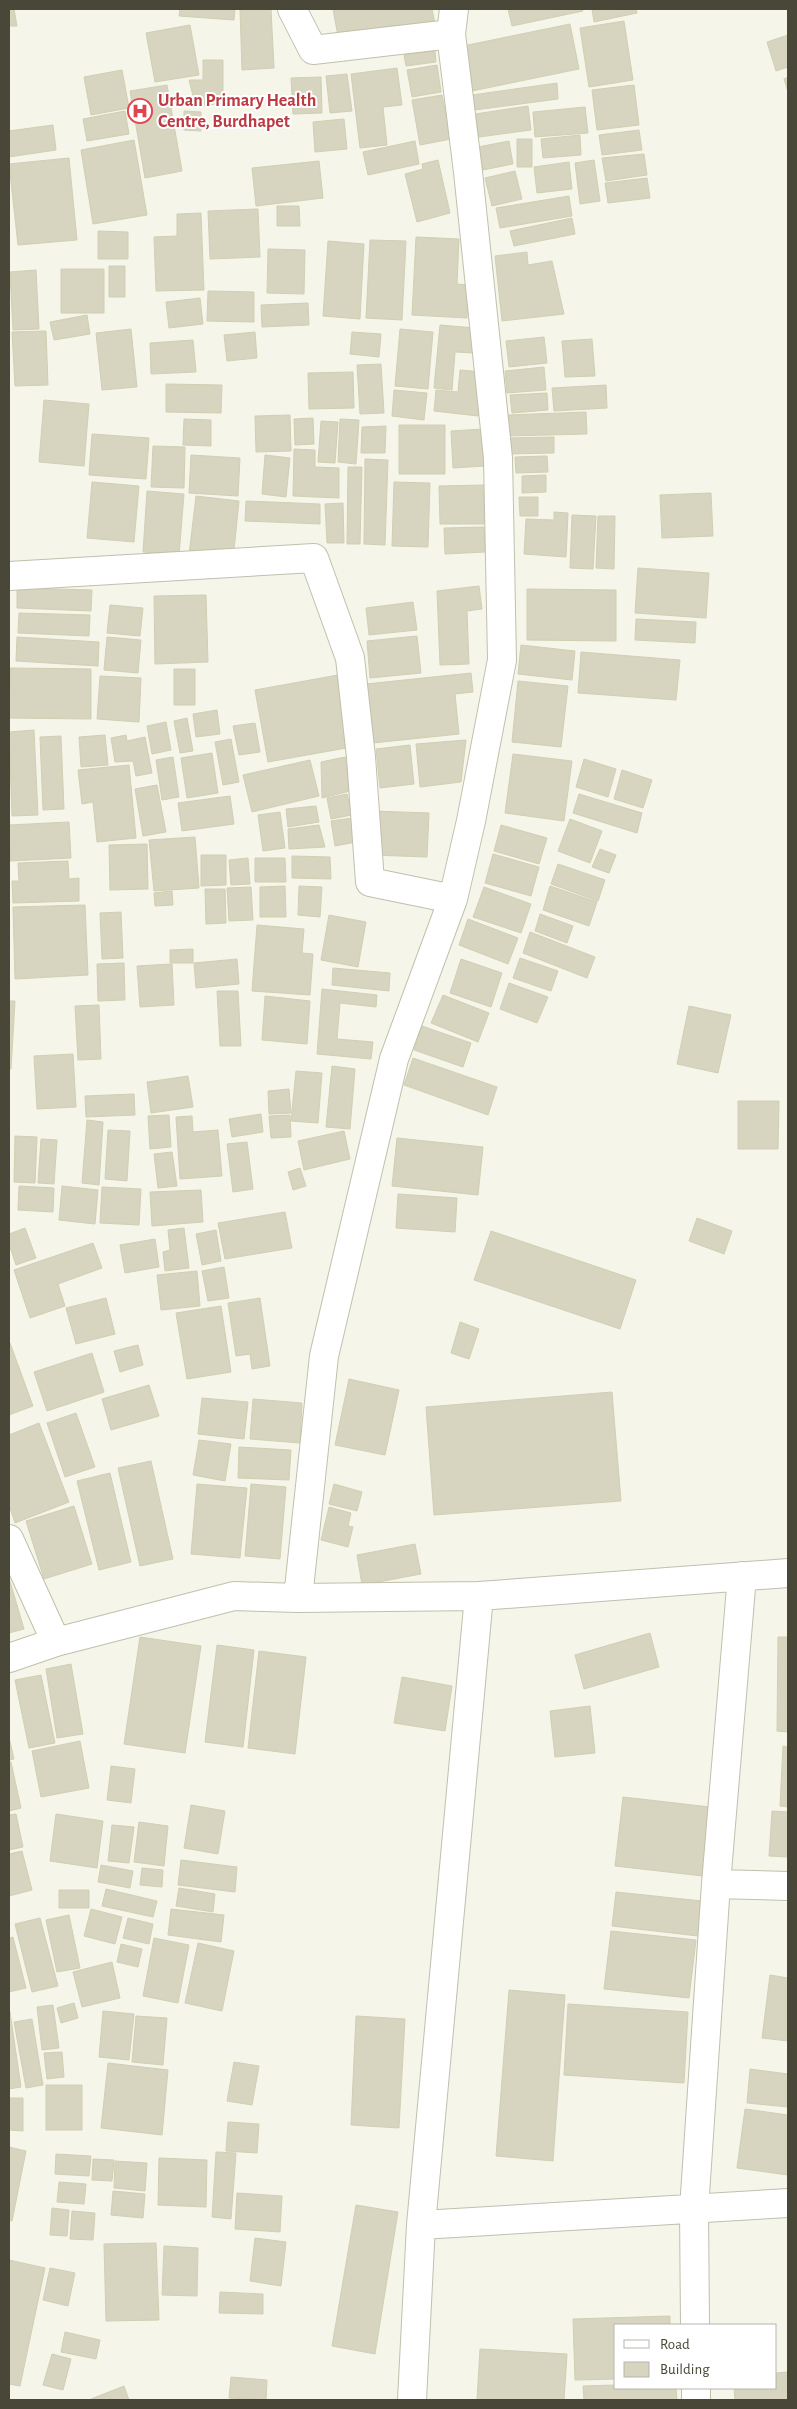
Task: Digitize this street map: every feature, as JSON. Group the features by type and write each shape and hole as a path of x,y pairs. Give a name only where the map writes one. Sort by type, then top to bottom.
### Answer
{"street":[{"path":"292,9 313,50 452,21 498,458 502,660 471,821 452,899 394,1059 324,1356 298,1598"},
{"path":"9,576 314,558 350,658 361,757 370,882 452,899"},
{"path":"9,1539 56,1642"},
{"path":"9,1658 56,1642 234,1596 298,1598 479,1596 788,1573"},
{"path":"695,2324 694,2208 716,1884 742,1576"},
{"path":"412,2400 421,2225 479,1596"},
{"path":"716,1884 788,1886"},
{"path":"421,2225 788,2203"}],"building":[{"path":"9,9 14,9 17,26 9,26"},
{"path":"180,9 235,9 234,20 179,16"},
{"path":"240,9 271,9 274,68 242,70"},
{"path":"333,9 432,9 435,24 339,42"},
{"path":"508,9 582,9 583,11 512,26"},
{"path":"592,9 636,9 637,13 594,22"},
{"path":"624,21 633,80 589,87 580,28"},
{"path":"570,24 579,69 472,91 463,46"},
{"path":"190,25 199,75 155,82 146,33"},
{"path":"788,35 788,67 776,71 767,42"},
{"path":"435,51 436,62 406,66 404,55"},
{"path":"203,60 223,60 223,103 196,107 189,80 203,80"},
{"path":"437,65 441,92 412,97 407,70"},
{"path":"397,68 402,105 383,107 387,145 360,148 351,74"},
{"path":"122,70 129,108 91,115 84,77"},
{"path":"347,74 352,111 330,113 326,76"},
{"path":"321,77 322,113 293,114 291,78"},
{"path":"788,77 788,92 784,79"},
{"path":"557,83 558,99 475,110 472,95"},
{"path":"167,85 182,171 145,178 130,91"},
{"path":"634,85 639,125 597,130 592,90"},
{"path":"442,95 451,139 420,145 412,100"},
{"path":"528,106 531,130 479,137 475,114"},
{"path":"585,107 588,133 535,137 533,112"},
{"path":"125,111 129,134 87,141 83,119"},
{"path":"184,111 201,112 201,131 184,130"},
{"path":"344,119 347,149 315,152 313,122"},
{"path":"53,125 56,150 9,157 9,131"},
{"path":"639,130 642,150 602,155 599,135"},
{"path":"580,135 581,155 543,158 541,139"},
{"path":"517,139 532,139 532,167 517,167"},
{"path":"134,140 147,215 93,224 81,150"},
{"path":"415,141 419,164 368,175 363,152"},
{"path":"509,141 513,164 483,170 478,147"},
{"path":"644,154 647,175 606,181 602,158"},
{"path":"69,158 77,240 18,245 9,164"},
{"path":"438,160 450,213 417,222 405,174 423,169 422,164"},
{"path":"594,160 600,201 580,204 575,163"},
{"path":"319,161 323,198 256,206 252,168"},
{"path":"569,162 572,189 537,193 534,167"},
{"path":"515,171 522,199 492,206 485,178"},
{"path":"647,178 650,198 608,203 605,183"},
{"path":"569,196 572,216 500,228 496,208"},
{"path":"277,206 299,206 300,226 277,226"},
{"path":"258,209 260,257 210,259 208,211"},
{"path":"201,213 204,290 156,291 154,237 177,236 177,214"},
{"path":"572,218 575,234 514,246 510,231"},
{"path":"98,231 128,232 128,259 98,259"},
{"path":"416,237 459,239 457,284 468,285 467,318 412,315"},
{"path":"370,240 406,241 402,320 366,318"},
{"path":"328,241 364,244 360,319 323,316"},
{"path":"268,249 305,250 304,294 267,293"},
{"path":"527,252 528,265 552,261 564,314 502,321 495,256"},
{"path":"109,266 125,266 125,297 109,297"},
{"path":"61,269 104,269 104,313 61,313"},
{"path":"36,270 39,329 13,330 10,272"},
{"path":"208,291 254,292 254,322 207,321"},
{"path":"200,298 203,324 169,328 166,302"},
{"path":"308,303 309,325 262,327 261,305"},
{"path":"87,315 90,334 54,340 50,322"},
{"path":"440,325 475,328 473,353 455,352 452,390 434,388"},
{"path":"131,329 137,387 102,390 96,333"},
{"path":"400,329 433,332 428,389 395,386"},
{"path":"46,331 48,385 15,386 12,332"},
{"path":"255,332 257,358 227,361 224,335"},
{"path":"352,332 381,334 379,357 350,354"},
{"path":"544,337 547,363 509,367 506,341"},
{"path":"592,339 595,376 565,377 562,341"},
{"path":"193,340 196,372 151,374 150,343"},
{"path":"381,364 384,413 360,414 357,365"},
{"path":"544,367 546,390 507,393 505,371"},
{"path":"460,370 482,372 478,416 434,411 436,390 458,392"},
{"path":"353,372 354,408 309,409 308,373"},
{"path":"166,384 222,385 221,413 166,412"},
{"path":"606,385 607,408 554,411 552,388"},
{"path":"394,390 427,393 424,420 392,416"},
{"path":"547,393 548,410 512,413 510,395"},
{"path":"44,400 89,404 84,466 39,462"},
{"path":"586,412 587,434 507,436 507,415"},
{"path":"290,415 291,451 256,452 255,416"},
{"path":"313,418 314,444 295,445 294,419"},
{"path":"184,419 211,420 211,446 183,445"},
{"path":"340,419 359,420 356,464 338,462"},
{"path":"321,421 338,422 335,463 318,462"},
{"path":"399,425 445,425 445,474 399,474"},
{"path":"386,426 385,453 361,453 362,427"},
{"path":"483,429 485,466 453,468 451,431"},
{"path":"92,434 149,438 146,479 89,475"},
{"path":"554,437 554,453 507,454 507,438"},
{"path":"153,446 185,447 184,488 151,487"},
{"path":"294,449 315,450 315,467 339,468 339,498 293,496"},
{"path":"191,455 240,458 238,496 189,493"},
{"path":"265,455 290,458 286,497 262,494"},
{"path":"547,456 548,472 516,473 515,457"},
{"path":"365,459 388,460 385,545 364,544"},
{"path":"348,467 362,467 360,544 347,544"},
{"path":"546,475 546,492 522,493 522,476"},
{"path":"92,482 139,486 134,542 87,538"},
{"path":"394,482 430,483 428,547 392,546"},
{"path":"484,485 484,524 440,524 439,486"},
{"path":"147,491 184,494 179,555 143,552"},
{"path":"711,493 713,536 662,538 660,495"},
{"path":"196,496 239,501 233,560 189,555"},
{"path":"519,497 538,497 538,516 520,516"},
{"path":"246,501 320,504 320,524 245,521"},
{"path":"343,503 344,543 327,543 325,504"},
{"path":"554,512 568,513 566,557 524,554 526,519 554,520"},
{"path":"572,515 596,516 593,569 570,568"},
{"path":"598,516 615,516 614,569 596,568"},
{"path":"484,527 485,552 445,554 444,528"},
{"path":"638,568 709,573 706,618 635,613"},
{"path":"479,586 482,609 467,611 469,664 440,665 437,591"},
{"path":"17,588 92,590 91,611 17,608"},
{"path":"527,589 616,590 616,641 527,640"},
{"path":"206,595 208,662 155,664 154,596"},
{"path":"413,602 417,630 369,635 366,608"},
{"path":"110,605 143,608 140,636 107,633"},
{"path":"19,613 90,615 89,636 18,633"},
{"path":"636,619 696,622 695,643 635,640"},
{"path":"417,636 421,673 370,678 367,641"},
{"path":"17,637 99,642 98,666 16,661"},
{"path":"107,637 141,640 138,673 104,670"},
{"path":"521,645 575,651 572,680 518,674"},
{"path":"581,652 680,660 676,700 578,693"},
{"path":"10,668 91,669 91,719 9,718"},
{"path":"174,669 195,669 195,705 174,705"},
{"path":"471,673 473,692 455,694 459,734 373,743 366,684"},
{"path":"338,675 352,747 268,762 255,690"},
{"path":"100,676 141,678 139,722 97,719"},
{"path":"518,681 568,686 561,747 512,742"},
{"path":"217,710 220,734 196,737 193,714"},
{"path":"187,718 193,751 180,753 174,721"},
{"path":"166,722 171,750 152,754 147,726"},
{"path":"255,723 260,752 239,755 233,726"},
{"path":"34,730 38,815 12,816 9,732"},
{"path":"105,735 108,765 81,767 79,737"},
{"path":"126,735 127,741 145,737 152,773 136,776 133,761 115,762 111,738"},
{"path":"61,736 64,809 43,810 40,737"},
{"path":"231,739 239,782 223,785 215,742"},
{"path":"466,740 461,782 420,787 416,744"},
{"path":"410,745 414,784 380,788 376,749"},
{"path":"212,753 218,793 187,798 181,758"},
{"path":"513,754 572,761 564,821 505,813"},
{"path":"173,757 179,797 162,800 156,760"},
{"path":"345,757 350,791 322,798 321,762"},
{"path":"584,759 616,769 608,797 576,787"},
{"path":"310,760 319,796 252,812 243,775"},
{"path":"129,765 136,838 97,842 93,802 82,804 78,770"},
{"path":"622,770 652,780 643,808 614,799"},
{"path":"157,785 166,832 143,836 135,789"},
{"path":"347,794 352,815 331,819 327,798"},
{"path":"579,794 642,813 637,833 573,813"},
{"path":"230,796 234,824 182,831 178,803"},
{"path":"316,806 319,822 288,827 286,809"},
{"path":"373,811 429,813 427,857 372,855"},
{"path":"280,812 285,848 263,851 258,815"},
{"path":"352,818 356,842 335,846 331,821"},
{"path":"570,819 602,831 590,863 558,851"},
{"path":"69,822 71,858 10,861 9,825"},
{"path":"319,825 325,847 289,849 288,829"},
{"path":"501,825 547,838 539,864 494,851"},
{"path":"195,837 199,888 154,891 149,840"},
{"path":"147,844 148,889 110,890 109,845"},
{"path":"600,849 616,855 609,873 592,867"},
{"path":"493,854 539,867 531,896 485,883"},
{"path":"201,855 226,855 226,885 201,886"},
{"path":"292,856 330,857 331,879 292,878"},
{"path":"248,858 250,884 231,885 229,860"},
{"path":"255,858 285,858 286,882 255,882"},
{"path":"68,861 69,879 79,878 79,901 13,903 12,881 19,881 18,863"},
{"path":"558,864 605,880 598,901 551,884"},
{"path":"285,886 286,917 260,917 260,887"},
{"path":"299,886 322,887 320,917 298,915"},
{"path":"550,886 597,902 589,926 543,910"},
{"path":"251,887 253,920 229,921 227,888"},
{"path":"484,887 531,904 521,933 473,917"},
{"path":"205,889 225,889 226,923 206,924"},
{"path":"172,891 173,905 155,906 154,893"},
{"path":"85,905 88,975 15,979 13,907"},
{"path":"121,912 123,958 102,959 100,913"},
{"path":"540,914 573,926 567,943 535,931"},
{"path":"329,915 366,922 358,967 321,960"},
{"path":"468,919 518,938 508,964 459,945"},
{"path":"257,925 304,929 302,953 313,954 310,995 252,991"},
{"path":"530,932 595,957 587,978 523,953"},
{"path":"193,949 193,963 170,963 170,950"},
{"path":"520,958 558,971 551,991 513,978"},
{"path":"237,959 239,984 196,988 194,963"},
{"path":"461,959 502,973 491,1007 450,993"},
{"path":"124,963 125,1000 98,1001 97,964"},
{"path":"172,964 174,1005 140,1007 137,966"},
{"path":"333,968 390,973 389,991 332,985"},
{"path":"509,983 548,997 537,1023 500,1009"},
{"path":"322,989 377,995 376,1007 340,1003 337,1039 373,1042 371,1059 317,1054"},
{"path":"217,991 238,991 241,1046 220,1046"},
{"path":"443,995 489,1013 478,1042 431,1023"},
{"path":"265,996 310,1001 307,1044 262,1040"},
{"path":"9,1001 15,1001 11,1069 9,1069"},
{"path":"99,1005 101,1059 78,1060 75,1006"},
{"path":"689,1006 731,1015 718,1073 677,1064"},
{"path":"422,1026 471,1043 463,1067 414,1050"},
{"path":"73,1054 76,1107 37,1109 34,1056"},
{"path":"413,1058 497,1087 488,1115 404,1085"},
{"path":"332,1066 355,1069 350,1129 326,1127"},
{"path":"296,1071 322,1073 318,1123 291,1121"},
{"path":"188,1076 193,1107 151,1113 147,1082"},
{"path":"289,1089 291,1113 269,1114 268,1091"},
{"path":"134,1094 135,1115 86,1117 85,1096"},
{"path":"738,1101 779,1101 778,1149 738,1149"},
{"path":"261,1114 263,1132 232,1137 229,1119"},
{"path":"169,1115 171,1147 150,1149 148,1116"},
{"path":"290,1115 291,1137 271,1138 269,1116"},
{"path":"192,1116 193,1132 218,1130 222,1176 180,1179 176,1117"},
{"path":"87,1120 103,1122 99,1185 82,1183"},
{"path":"108,1130 130,1131 127,1181 105,1179"},
{"path":"344,1131 350,1159 304,1170 298,1141"},
{"path":"15,1136 37,1137 35,1183 14,1182"},
{"path":"397,1138 483,1147 478,1195 392,1186"},
{"path":"41,1139 57,1140 54,1184 38,1183"},
{"path":"247,1142 253,1189 233,1192 227,1144"},
{"path":"172,1152 177,1186 158,1188 154,1154"},
{"path":"300,1168 306,1186 293,1190 288,1172"},
{"path":"19,1186 54,1188 53,1212 18,1210"},
{"path":"62,1186 98,1190 95,1224 59,1220"},
{"path":"102,1187 141,1189 139,1225 100,1223"},
{"path":"201,1190 203,1222 152,1226 150,1192"},
{"path":"398,1194 457,1198 455,1232 396,1228"},
{"path":"285,1212 292,1248 225,1259 218,1223"},
{"path":"697,1218 732,1231 724,1254 689,1241"},
{"path":"25,1228 36,1258 16,1265 9,1244 9,1234"},
{"path":"184,1228 189,1268 165,1271 163,1252 170,1250 168,1230"},
{"path":"216,1230 221,1261 202,1265 196,1234"},
{"path":"491,1231 636,1280 620,1329 474,1280"},
{"path":"155,1239 159,1267 125,1273 120,1245"},
{"path":"93,1243 102,1268 58,1284 65,1306 30,1318 14,1270"},
{"path":"224,1267 229,1298 208,1301 202,1271"},
{"path":"197,1271 200,1306 161,1310 157,1275"},
{"path":"106,1298 115,1334 76,1344 66,1308"},
{"path":"260,1298 270,1366 252,1369 250,1354 236,1356 228,1303"},
{"path":"221,1306 231,1372 187,1379 176,1313"},
{"path":"460,1322 479,1329 469,1359 451,1353"},
{"path":"9,1344 33,1406 9,1415"},
{"path":"138,1345 143,1365 120,1372 114,1351"},
{"path":"92,1353 104,1392 47,1411 34,1372"},
{"path":"349,1379 399,1390 385,1455 335,1445"},
{"path":"149,1385 159,1416 111,1430 102,1399"},
{"path":"612,1392 621,1501 434,1515 426,1407"},
{"path":"202,1398 248,1402 244,1439 198,1434"},
{"path":"253,1399 302,1403 300,1443 250,1439"},
{"path":"76,1413 95,1467 65,1477 47,1423"},
{"path":"39,1423 69,1502 15,1523 9,1505 9,1435"},
{"path":"199,1440 231,1444 225,1481 193,1475"},
{"path":"239,1447 291,1450 289,1480 238,1478"},
{"path":"151,1461 173,1559 140,1566 118,1468"},
{"path":"110,1473 131,1562 99,1570 77,1481"},
{"path":"197,1484 247,1488 240,1558 191,1554"},
{"path":"251,1484 286,1487 280,1559 245,1556"},
{"path":"334,1484 362,1492 357,1511 329,1504"},
{"path":"74,1506 92,1564 44,1579 26,1521"},
{"path":"329,1507 351,1513 348,1526 353,1527 348,1547 321,1540"},
{"path":"415,1544 421,1574 362,1585 357,1555"},
{"path":"9,1578 24,1629 9,1633"},
{"path":"650,1633 659,1667 584,1689 575,1655"},
{"path":"140,1637 201,1646 185,1753 124,1744"},
{"path":"778,1637 788,1637 788,1732 777,1731"},
{"path":"217,1645 254,1650 243,1747 205,1742"},
{"path":"259,1651 306,1657 295,1754 248,1748"},
{"path":"71,1664 83,1734 57,1738 46,1669"},
{"path":"41,1675 55,1743 29,1748 15,1680"},
{"path":"402,1677 452,1686 445,1731 394,1723"},
{"path":"590,1706 595,1753 555,1757 550,1711"},
{"path":"9,1737 14,1759 9,1760"},
{"path":"80,1741 89,1788 41,1797 32,1751"},
{"path":"783,1746 788,1747 788,1807 780,1806"},
{"path":"9,1762 11,1762 21,1808 9,1811"},
{"path":"111,1766 135,1769 131,1803 107,1800"},
{"path":"623,1797 710,1807 703,1876 615,1866"},
{"path":"191,1805 225,1811 218,1854 184,1848"},
{"path":"772,1811 788,1812 788,1857 769,1856"},
{"path":"16,1814 23,1847 9,1850 9,1815"},
{"path":"56,1814 103,1821 97,1868 50,1861"},
{"path":"139,1822 168,1826 164,1866 134,1862"},
{"path":"112,1825 134,1827 129,1863 108,1861"},
{"path":"22,1851 32,1890 9,1896 9,1854"},
{"path":"181,1860 237,1867 235,1892 178,1885"},
{"path":"101,1865 133,1871 130,1888 98,1882"},
{"path":"142,1868 163,1870 162,1887 140,1885"},
{"path":"179,1888 215,1894 213,1912 176,1906"},
{"path":"106,1889 157,1901 153,1917 102,1906"},
{"path":"59,1890 89,1890 89,1908 59,1908"},
{"path":"616,1892 702,1901 698,1936 612,1926"},
{"path":"91,1909 122,1917 115,1944 84,1936"},
{"path":"171,1909 224,1915 221,1942 168,1935"},
{"path":"69,1915 80,1968 57,1972 46,1920"},
{"path":"40,1918 58,1986 32,1992 15,1924"},
{"path":"128,1918 153,1924 149,1944 123,1938"},
{"path":"611,1931 696,1940 689,1998 604,1989"},
{"path":"13,1937 26,1988 9,1992 9,1938"},
{"path":"154,1938 189,1945 178,2003 143,1996"},
{"path":"198,1943 234,1951 222,2011 185,2003"},
{"path":"121,1944 142,1949 138,1967 117,1962"},
{"path":"112,1962 120,1998 82,2007 73,1972"},
{"path":"770,1975 788,1978 788,2041 762,2038"},
{"path":"509,1990 565,1995 553,2161 496,2156"},
{"path":"74,2003 78,2018 61,2023 57,2008"},
{"path":"568,2004 688,2012 684,2083 564,2075"},
{"path":"53,2005 59,2048 42,2050 37,2007"},
{"path":"103,2011 134,2014 129,2060 99,2057"},
{"path":"9,2012 21,2087 9,2089"},
{"path":"136,2016 167,2018 163,2065 132,2062"},
{"path":"356,2016 405,2019 399,2128 351,2125"},
{"path":"32,2019 43,2085 26,2088 14,2022"},
{"path":"62,2052 64,2077 47,2079 44,2053"},
{"path":"234,2062 259,2066 252,2105 227,2101"},
{"path":"108,2063 168,2070 162,2135 101,2128"},
{"path":"750,2069 788,2074 788,2107 747,2103"},
{"path":"46,2085 82,2085 82,2130 46,2130"},
{"path":"9,2098 23,2098 23,2131 9,2130"},
{"path":"745,2109 788,2115 788,2175 737,2168"},
{"path":"228,2122 259,2124 257,2153 226,2151"},
{"path":"9,2147 26,2151 12,2221 9,2220"},
{"path":"216,2152 236,2153 231,2219 212,2217"},
{"path":"56,2154 91,2156 89,2176 55,2174"},
{"path":"159,2158 207,2160 206,2207 158,2205"},
{"path":"93,2159 114,2160 112,2181 92,2180"},
{"path":"115,2161 147,2163 145,2191 114,2188"},
{"path":"59,2182 86,2184 84,2204 57,2202"},
{"path":"113,2191 145,2194 143,2218 111,2215"},
{"path":"237,2193 282,2196 280,2232 235,2229"},
{"path":"356,2205 398,2212 375,2354 332,2346"},
{"path":"52,2208 69,2210 67,2236 50,2235"},
{"path":"72,2211 95,2213 93,2240 70,2239"},
{"path":"255,2238 286,2242 281,2286 250,2281"},
{"path":"156,2243 159,2320 106,2321 104,2244"},
{"path":"164,2246 198,2248 197,2296 162,2295"},
{"path":"9,2260 45,2268 20,2386 9,2384"},
{"path":"50,2268 75,2273 68,2306 43,2300"},
{"path":"220,2292 263,2294 263,2314 219,2313"},
{"path":"670,2316 670,2324 614,2324 614,2379 575,2380 573,2319"},
{"path":"65,2332 100,2340 96,2359 61,2352"},
{"path":"480,2349 567,2354 564,2400 477,2400"},
{"path":"52,2354 71,2359 63,2390 43,2385"},
{"path":"788,2372 788,2400 735,2400 734,2389 777,2389 777,2373"},
{"path":"231,2377 267,2380 266,2400 229,2398"},
{"path":"614,2385 614,2389 676,2389 677,2400 584,2400 583,2386"},
{"path":"124,2386 129,2400 91,2399"}],"place":[{"name":"Urban Primary Health Centre, Burdhapet","path":"140,111"}]}
